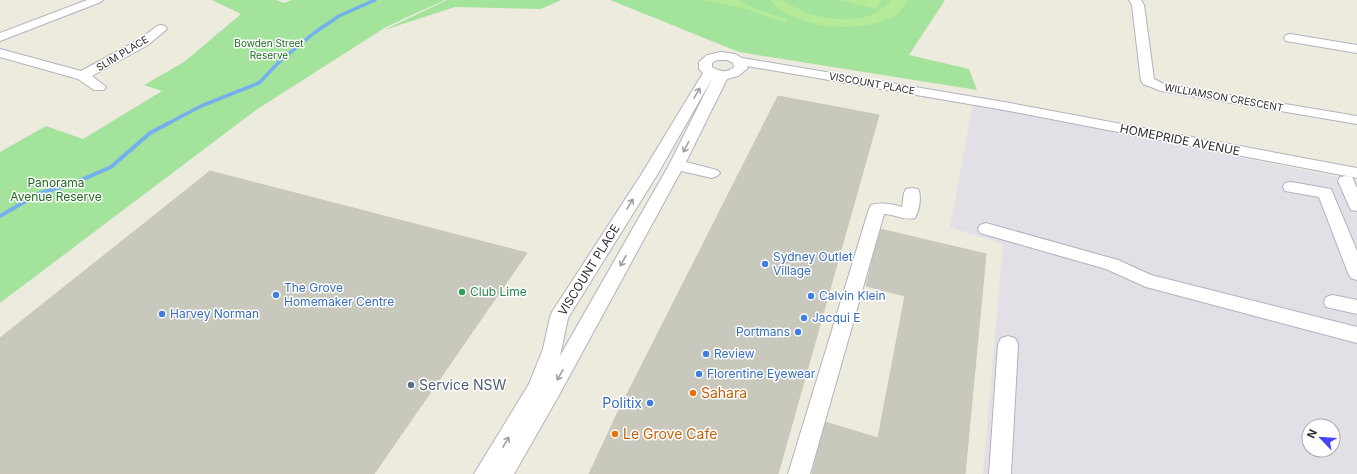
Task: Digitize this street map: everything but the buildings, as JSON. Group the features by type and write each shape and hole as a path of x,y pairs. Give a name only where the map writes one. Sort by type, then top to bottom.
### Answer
{"street":[{"path":"0,37 98,0"},
{"name":"WILLIAMSON CRESCENT","path":"1135,0 1138,5 1148,81 1161,87 1357,120"},
{"name":"SLIM PLACE","path":"83,76 144,42 160,29"},
{"path":"1290,38 1357,49"},
{"path":"0,53 83,76 99,87"},
{"name":"VISCOUNT PLACE","path":"716,73 706,69 705,62 712,57 730,57 739,61 781,67 931,100 1004,106"},
{"path":"716,73 734,73 738,71 741,64 739,61"},
{"name":"VISCOUNT PLACE","path":"502,474 555,384 677,165 716,73"},
{"name":"VISCOUNT PLACE","path":"484,474 493,464 538,387 553,349 559,317 716,73"},
{"name":"HOMEPRIDE AVENUE","path":"1004,106 1351,177"},
{"path":"677,165 712,173"},
{"path":"1351,177 1357,206"},
{"path":"1291,187 1325,194 1357,272"},
{"path":"799,474 877,209 890,209 909,214 912,193"},
{"path":"986,229 1112,264 1146,280 1357,335"},
{"path":"1333,302 1357,307"},
{"path":"1000,474 1008,344"}],"shaded area":[{"path":"973,103 1357,181 1357,474 983,474 1003,244 950,227"}],"green space":[{"name":"Panorama Avenue Reserve","path":"212,0 276,0 284,3 292,0 445,0 386,27 256,110 0,303 0,152 46,126 83,139 162,91 144,85 184,62 241,14"},
{"path":"447,0 561,0 541,9 455,7 384,30"},
{"path":"610,0 945,0 909,55 969,69 977,90 739,52"},
{"path":"703,0 739,0 753,8 788,20 785,23 750,10"},
{"path":"770,0 785,1 807,13 817,16 852,19 874,13 883,8 891,0 908,0 902,9 894,16 881,22 865,26 847,27 811,23 781,10"},
{"path":"839,0 882,0 876,9"}],"waterway":[{"path":"167,124 201,106 259,83 279,62 314,33 339,16 375,0"},
{"path":"0,216 38,194 79,181 111,167 150,133 169,123"}],"place":[{"name":"Sydney Outlet Village","path":"765,264"},
{"name":"Club Lime","path":"462,292"},
{"name":"The Grove Homemaker Centre","path":"276,295"},
{"name":"Calvin Klein","path":"811,296"},
{"name":"Harvey Norman","path":"162,314"},
{"name":"Jacqui E","path":"804,318"},
{"name":"Portmans","path":"798,332"},
{"name":"Review","path":"706,354"},
{"name":"Florentine Eyewear","path":"699,374"},
{"name":"Service NSW","path":"411,385"},
{"name":"Sahara","path":"693,393"},
{"name":"Politix","path":"650,403"},
{"name":"Le Grove Cafe","path":"615,434"}],"park label":[{"name":"Bowden Street Reserve","path":"269,48"}]}
